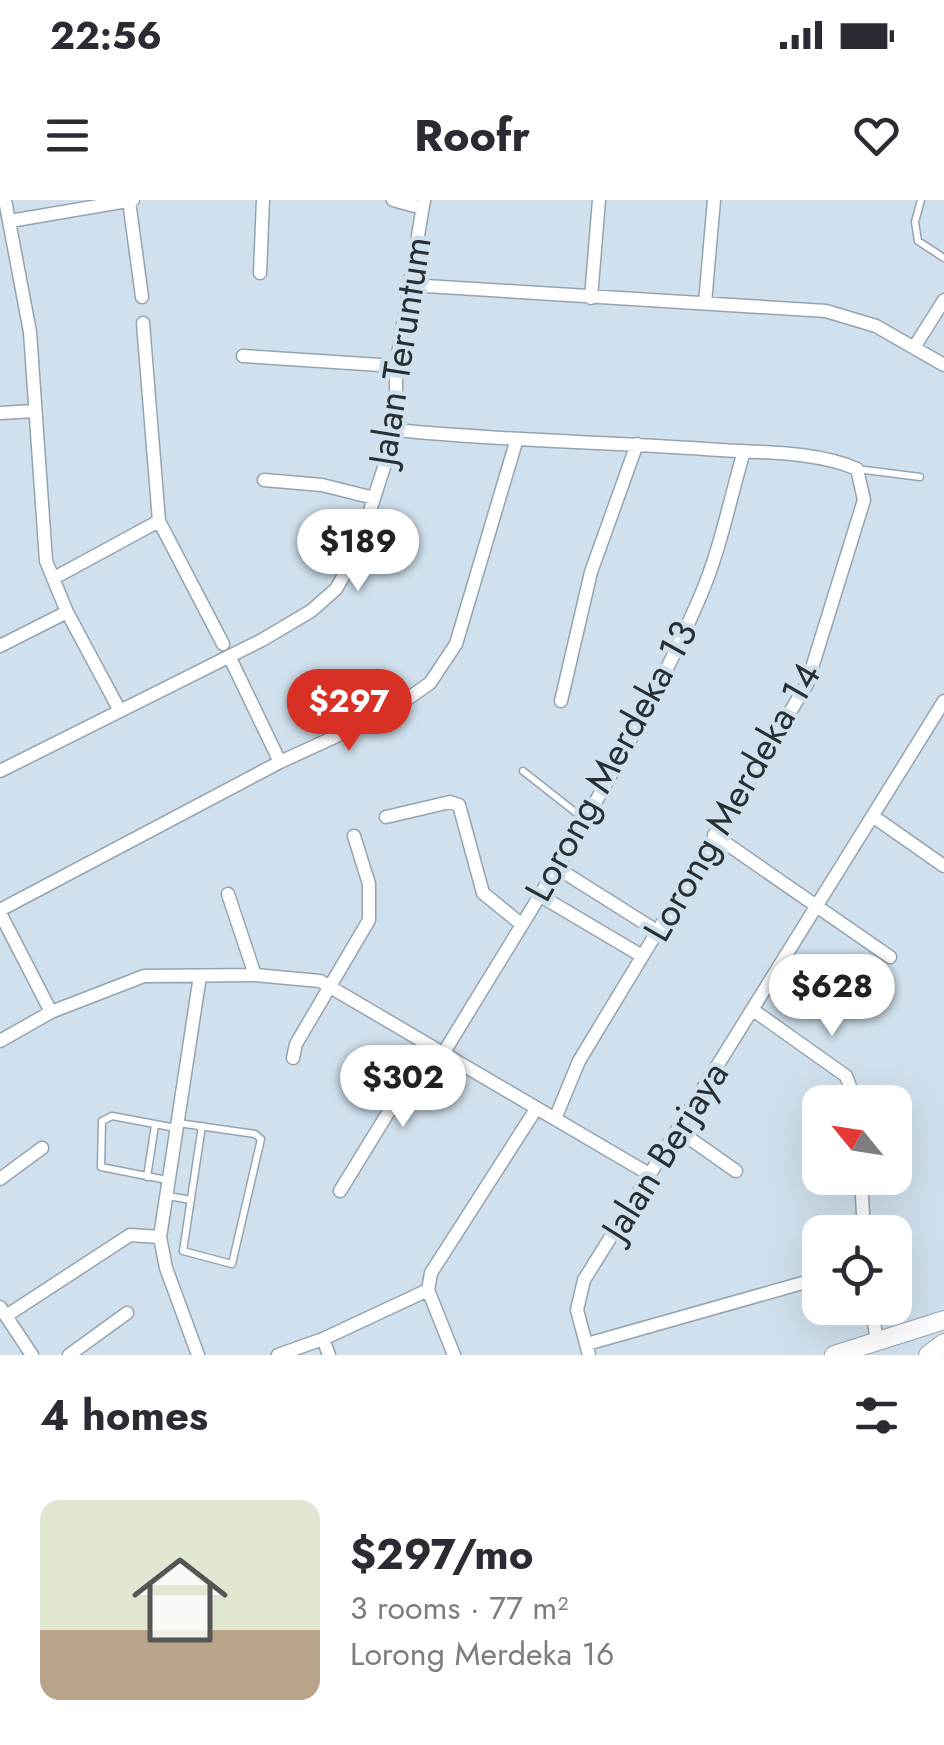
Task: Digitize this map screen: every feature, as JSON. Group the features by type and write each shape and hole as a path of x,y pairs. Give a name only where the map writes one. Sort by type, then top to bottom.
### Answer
{"main road":[{"path":"834,1355 944,1320"},
{"path":"928,1355 944,1343"}],"street":[{"path":"5,200 30,332 46,562 67,612 120,711"},
{"path":"10,221 131,200 142,298"},
{"path":"260,273 263,200"},
{"path":"393,200 423,204"},
{"path":"591,298 600,200"},
{"path":"706,302 714,200"},
{"name":"Jalan Teruntum","path":"0,772 230,658 311,611 336,588 356,554 396,430 396,366 423,204"},
{"path":"410,286 706,302 844,314 916,346 944,365"},
{"path":"916,346 944,300"},
{"path":"143,323 159,521 223,644"},
{"path":"243,356 396,366"},
{"path":"0,413 34,411"},
{"path":"396,430 516,442 744,451 840,462 857,469"},
{"path":"51,1012 0,911 280,762 389,712 445,666 456,644 516,442"},
{"path":"561,701 592,572 637,444"},
{"name":"Lorong Merdeka 13","path":"443,1054 557,868 671,660 702,594 744,451"},
{"name":"Lorong Merdeka 14","path":"555,1119 579,1062 815,666 864,500 857,469"},
{"path":"264,480 322,486 374,498"},
{"path":"54,578 159,521"},
{"path":"0,646 67,612"},
{"path":"230,658 280,762"},
{"name":"Jalan Berjaya","path":"588,1350 579,1324 578,1293 944,702"},
{"path":"386,817 450,802 459,805 483,893 521,924"},
{"path":"874,817 944,866"},
{"path":"714,835 890,957"},
{"path":"293,1058 296,1044 369,920 369,884 354,836"},
{"path":"557,868 657,931"},
{"path":"228,894 255,975"},
{"path":"540,896 642,956"},
{"path":"0,1041 51,1012 144,976 255,975 333,985 429,1046 649,1174"},
{"path":"198,1355 166,1268 160,1238 200,976"},
{"path":"753,1010 846,1076 849,1085"},
{"path":"340,1190 429,1046"},
{"path":"454,1355 428,1290 431,1273 536,1109"},
{"path":"679,1131 736,1172"},
{"path":"0,1179 42,1148"},
{"path":"32,1355 3,1311 130,1235 160,1238"},
{"path":"588,1350 802,1284"},
{"path":"278,1355 323,1340 428,1290"},
{"path":"69,1355 127,1313"},
{"path":"874,1325 877,1339"},
{"path":"323,1340 328,1355"}],"lane":[{"path":"921,200 915,222 918,241 944,258"},
{"path":"857,469 920,477"},
{"path":"523,771 584,819"},
{"path":"168,1180 101,1167 102,1121 112,1116 155,1124 202,1126 255,1134 260,1139 235,1262 184,1253 202,1126"},
{"path":"147,1176 155,1124"},
{"path":"166,1196 191,1200"}]}
